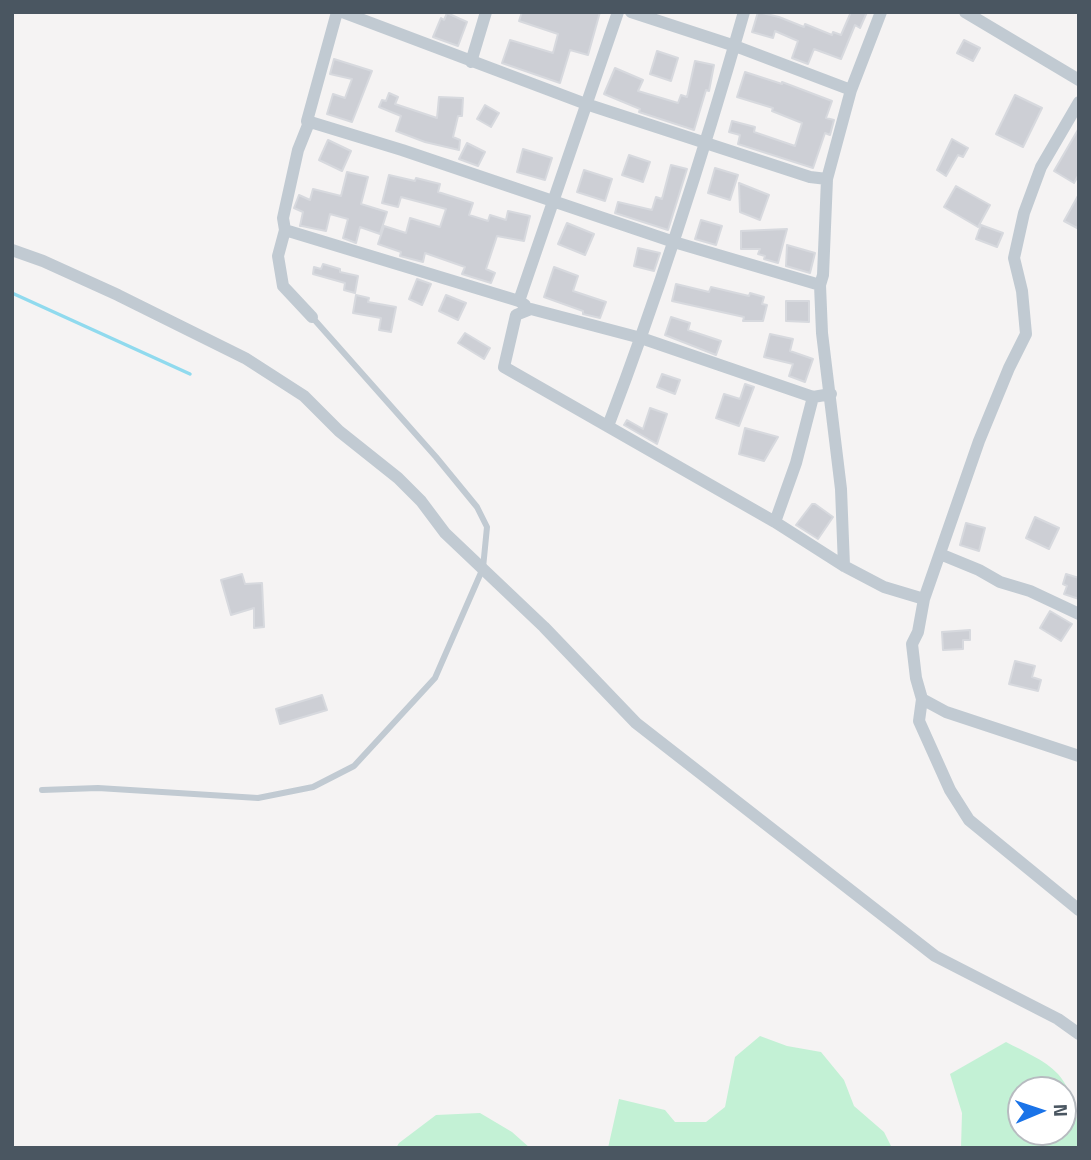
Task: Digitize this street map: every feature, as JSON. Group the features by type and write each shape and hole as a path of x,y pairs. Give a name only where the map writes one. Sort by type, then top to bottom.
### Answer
{"street":[{"path":"312,317 283,286 278,256 298,150 308,125 339,12 586,104 810,177 827,179"},
{"path":"471,62 486,12"},
{"path":"519,301 618,12"},
{"path":"631,12 734,46 851,90"},
{"path":"608,426 642,338 674,242 744,12"},
{"path":"844,566 841,489 822,333 820,285 823,275 827,179 851,90 881,12"},
{"path":"965,12 1079,80"},
{"path":"1079,102 1041,167 1024,214 1014,258 1023,291 1026,334 979,441 924,599 918,632 912,644 916,678 922,699 919,722 946,781 969,821 1079,910"},
{"path":"307,121 402,150 674,242 820,285"},
{"path":"285,230 519,301 531,309 642,338 813,397 831,394"},
{"path":"12,250 93,284 245,358 304,396 338,431 398,478 421,501 445,533 544,627 636,723 935,956 1058,1019 1079,1034"},
{"path":"531,309 516,316 504,366 775,522 844,566 884,587 924,599"},
{"path":"775,522 796,463 813,397"},
{"path":"940,554 1079,614"},
{"path":"922,699 946,712 1079,756"}],"lane":[{"path":"42,790 98,788 258,797 313,786 354,766 435,678 483,568 487,527 477,507 436,457 312,317"}],"green space":[{"path":"760,1036 787,1046 821,1052 844,1080 854,1106 884,1132 892,1148 608,1148 619,1099 665,1110 675,1122 706,1122 725,1107 735,1057"},
{"path":"1006,1042 1047,1064 1060,1076 1007,1076 1007,1146 1077,1146 1077,1119 1079,1148 961,1148 962,1113 950,1074"},
{"path":"480,1113 512,1132 530,1148 396,1148 436,1115"}],"building":[{"path":"522,12 600,12 588,55 570,50 560,83 502,63 510,40 553,53 558,34 519,21"},
{"path":"758,12 804,27 805,24 832,35 833,32 841,35 851,12 867,12 860,28 855,25 841,59 814,49 808,64 792,58 798,41 775,31 773,38 752,32"},
{"path":"447,13 467,22 458,46 433,37 441,18 444,20"},
{"path":"964,40 980,48 973,61 957,53"},
{"path":"657,51 678,58 671,81 650,74"},
{"path":"334,59 372,71 352,122 327,114 333,94 345,98 352,79 330,74"},
{"path":"695,61 714,65 709,91 706,90 694,130 639,112 640,109 604,94 615,68 643,80 638,91 678,103 681,95 687,97"},
{"path":"745,72 782,82 832,101 826,118 834,120 830,135 825,133 813,168 738,144 740,135 729,132 732,121 755,127 754,132 795,146 802,123 772,111 773,108 737,97"},
{"path":"389,93 398,97 395,104 437,118 439,97 463,98 462,116 458,116 453,137 460,140 459,150 425,142 396,131 401,116 379,107 382,100 386,101"},
{"path":"1015,95 1042,108 1023,147 996,134"},
{"path":"485,105 499,113 491,127 477,119"},
{"path":"1079,128 1079,174 1074,183 1054,171"},
{"path":"952,139 968,148 963,157 958,155 946,176 937,170"},
{"path":"328,140 351,151 342,171 319,160"},
{"path":"467,143 485,152 478,166 459,159"},
{"path":"523,149 552,158 545,180 517,172"},
{"path":"629,155 650,162 643,182 622,175"},
{"path":"671,165 687,169 668,230 615,213 618,202 652,210 656,197 662,199"},
{"path":"715,168 738,175 730,200 708,193"},
{"path":"584,170 612,179 605,201 577,192"},
{"path":"347,172 368,177 361,204 387,212 380,234 360,227 356,243 343,238 348,219 330,214 326,231 300,226 303,212 294,208 299,195 310,200 313,189 341,196"},
{"path":"389,175 440,184 438,192 473,203 469,215 488,221 490,215 506,220 508,211 530,216 524,241 497,236 486,269 495,273 491,283 462,274 465,267 425,253 423,262 400,256 401,252 378,244 384,226 406,233 410,218 440,227 446,209 401,197 398,207 382,203"},
{"path":"739,183 769,195 760,220 740,212"},
{"path":"956,186 990,205 978,227 944,207"},
{"path":"1079,194 1079,229 1064,221"},
{"path":"701,220 722,226 716,245 695,239"},
{"path":"567,223 594,234 585,255 558,244"},
{"path":"981,225 1003,233 997,247 976,239"},
{"path":"787,229 778,263 764,259 765,256 758,254 760,249 741,249 741,231"},
{"path":"787,245 815,253 810,273 786,266"},
{"path":"638,248 660,253 654,271 634,266"},
{"path":"323,264 358,276 355,293 344,290 345,283 313,274 314,267 321,269"},
{"path":"554,267 578,276 573,291 606,302 600,318 583,314 583,311 544,297"},
{"path":"417,279 431,284 422,305 409,299"},
{"path":"676,284 709,292 711,287 764,297 762,304 767,305 763,321 743,321 744,317 672,301"},
{"path":"356,295 369,298 368,302 396,307 391,332 379,330 381,318 353,313"},
{"path":"446,295 466,303 458,320 439,311"},
{"path":"786,301 809,301 809,322 786,321"},
{"path":"671,317 690,323 688,330 721,341 716,355 665,335"},
{"path":"465,333 490,348 484,359 458,343"},
{"path":"770,334 793,339 790,351 813,359 805,382 789,376 793,364 764,357"},
{"path":"662,374 680,380 675,394 657,387"},
{"path":"745,384 754,387 739,426 716,418 724,394 740,399"},
{"path":"650,408 667,414 657,444 624,425 627,420 643,429"},
{"path":"745,428 778,437 764,461 739,454"},
{"path":"812,504 833,517 818,539 796,525"},
{"path":"1035,517 1059,528 1049,549 1026,538"},
{"path":"966,523 985,528 979,551 960,545"},
{"path":"242,574 245,584 262,583 264,627 254,628 254,608 231,615 221,580"},
{"path":"1066,574 1079,578 1079,599 1064,594 1067,586 1063,584"},
{"path":"1050,611 1072,624 1061,641 1040,628"},
{"path":"970,630 970,640 963,640 963,649 943,650 942,632"},
{"path":"1015,661 1035,666 1032,677 1041,680 1038,691 1009,684"},
{"path":"322,695 327,710 280,724 276,709"}],"waterway":[{"path":"12,293 190,374"}]}
